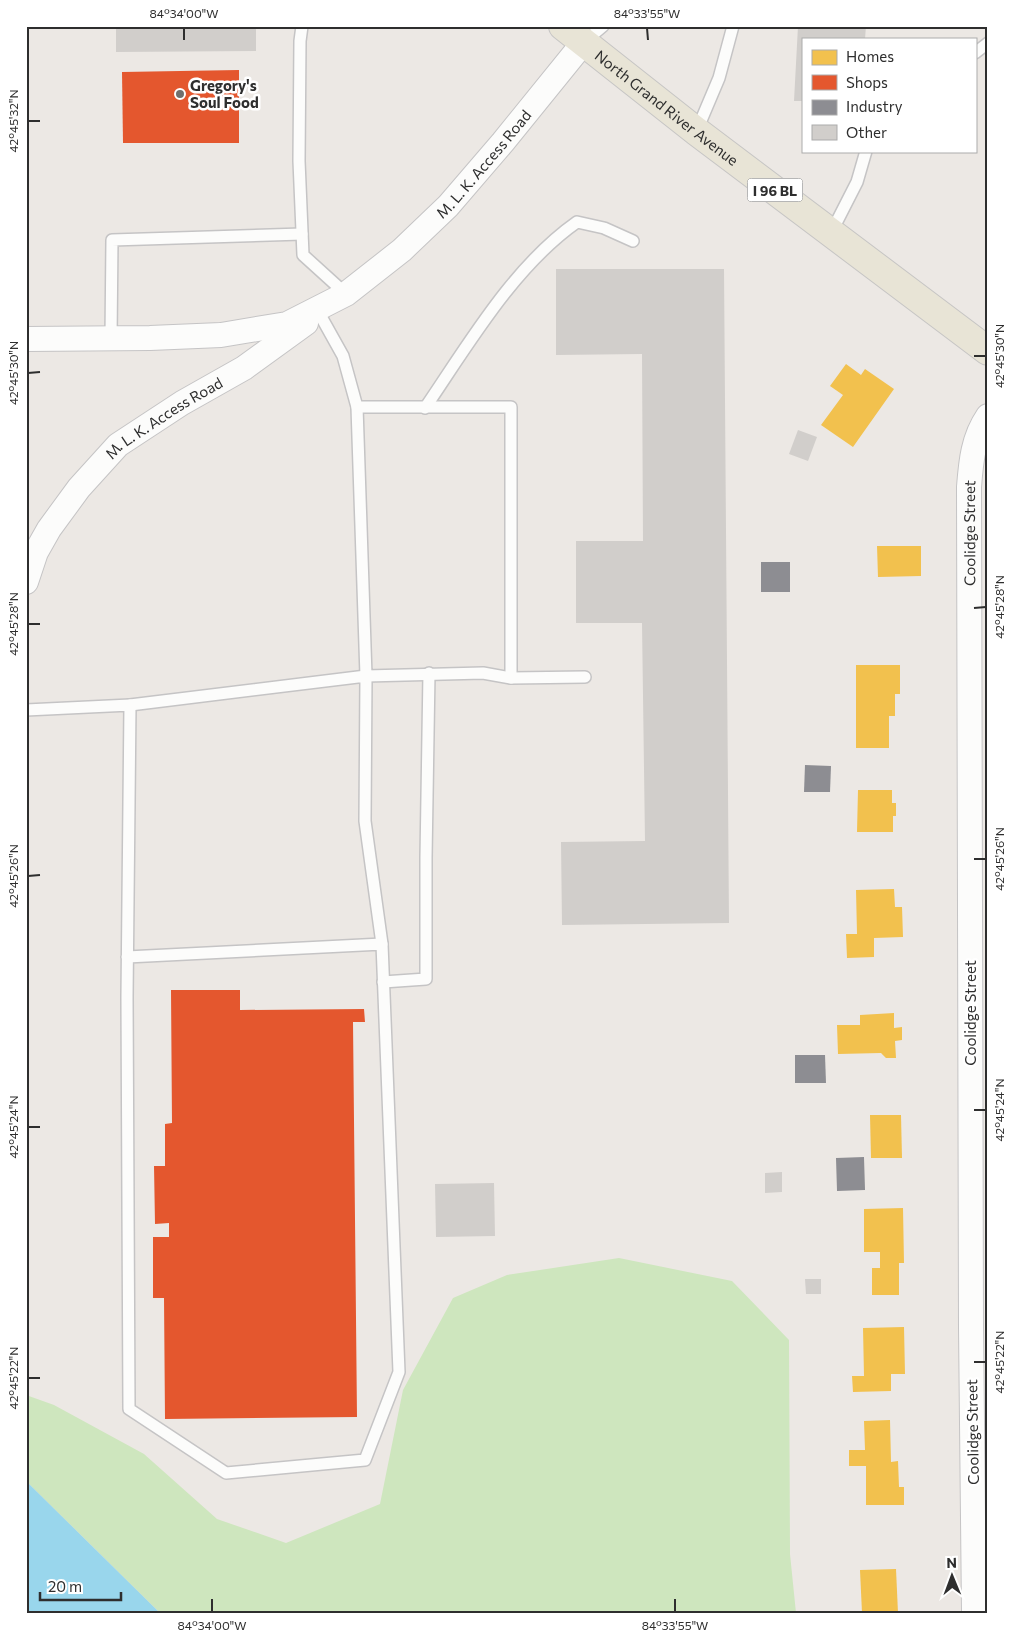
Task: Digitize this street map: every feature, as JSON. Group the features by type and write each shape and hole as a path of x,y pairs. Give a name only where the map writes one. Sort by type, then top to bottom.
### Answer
{"main road":[{"name":"North Grand River Avenue","path":"584,31 696,131 988,352"}],"street":[{"name":"M. L. K. Access Road","path":"26,582 36,552 49,530 79,488 118,445 182,403 244,368 346,294 402,250 448,206 503,142 584,31"},
{"name":"M. L. K. Access Road","path":"26,339 221,335 287,324 346,294"},
{"name":"Coolidge Street","path":"974,1613 971,1327 969,487 972,452 980,429 988,416"}],"lane":[{"path":"302,26 300,41 299,161 303,255 346,294"},
{"path":"696,131 719,78 734,26"},
{"path":"976,52 988,43"},
{"path":"831,232 857,182 866,152"},
{"path":"424,408 508,288 560,234 577,222 604,228 633,241"},
{"path":"111,338 112,240 302,234"},
{"path":"130,705 127,957 129,1409 226,1473 365,1460 399,1372 382,944 365,821 366,676 358,407 343,356 319,313"},
{"path":"358,407 511,407 511,678"},
{"path":"383,982 426,979 429,673"},
{"path":"26,710 130,705 366,676 483,673 511,678 585,677"},
{"path":"127,957 382,944"}],"green space":[{"path":"619,1258 732,1281 789,1340 790,1554 796,1613 160,1613 26,1481 26,1395 54,1405 144,1454 217,1519 286,1543 380,1504 403,1390 453,1298 507,1275"}],"water":[{"path":"26,1481 160,1613 26,1613"}],"building: Homes":[{"path":"846,364 861,375 865,369 894,389 853,447 821,425 843,395 830,386"},
{"path":"877,546 921,546 921,576 878,577"},
{"path":"856,665 900,665 900,694 895,694 895,716 889,716 889,748 856,748"},
{"path":"858,790 892,790 892,803 896,803 896,816 893,816 893,832 857,832"},
{"path":"894,889 895,907 902,907 903,937 874,938 874,957 847,958 846,934 857,934 856,890"},
{"path":"894,1013 894,1028 902,1027 902,1040 895,1041 896,1058 886,1058 881,1053 838,1054 837,1025 860,1025 860,1015"},
{"path":"870,1115 901,1115 902,1158 871,1158"},
{"path":"903,1208 904,1263 899,1263 899,1295 872,1295 872,1268 880,1268 880,1252 864,1252 864,1209"},
{"path":"904,1327 905,1374 891,1374 891,1391 853,1392 852,1376 864,1376 863,1328"},
{"path":"890,1420 891,1462 898,1461 899,1487 904,1487 904,1505 866,1505 866,1466 849,1466 849,1450 865,1450 864,1421"},
{"path":"896,1569 898,1613 862,1613 860,1570"}],"building: Shops":[{"path":"239,70 239,143 123,143 122,72"},
{"path":"171,990 240,990 240,1010 364,1009 365,1022 353,1022 357,1417 165,1419 164,1298 153,1298 153,1237 169,1237 169,1223 155,1224 154,1166 165,1166 165,1124 172,1123"}],"building: Industry":[{"path":"761,562 790,562 790,592 761,592"},
{"path":"805,765 831,766 830,792 804,792"},
{"path":"795,1055 825,1055 826,1083 795,1083"},
{"path":"864,1157 865,1190 837,1191 836,1158"}],"building: Other":[{"path":"116,26 256,26 256,51 116,52"},
{"path":"798,26 866,26 865,38 802,38 802,101 794,101"},
{"path":"556,269 724,269 729,923 562,925 561,842 645,841 642,623 576,623 576,541 643,541 642,354 556,355"},
{"path":"798,430 817,437 808,461 789,454"},
{"path":"782,1172 782,1192 765,1193 765,1173"},
{"path":"494,1183 495,1236 436,1237 435,1184"},
{"path":"805,1279 821,1279 821,1294 806,1294"}],"place":[{"name":"Gregory's Soul Food","path":"180,94"}]}
